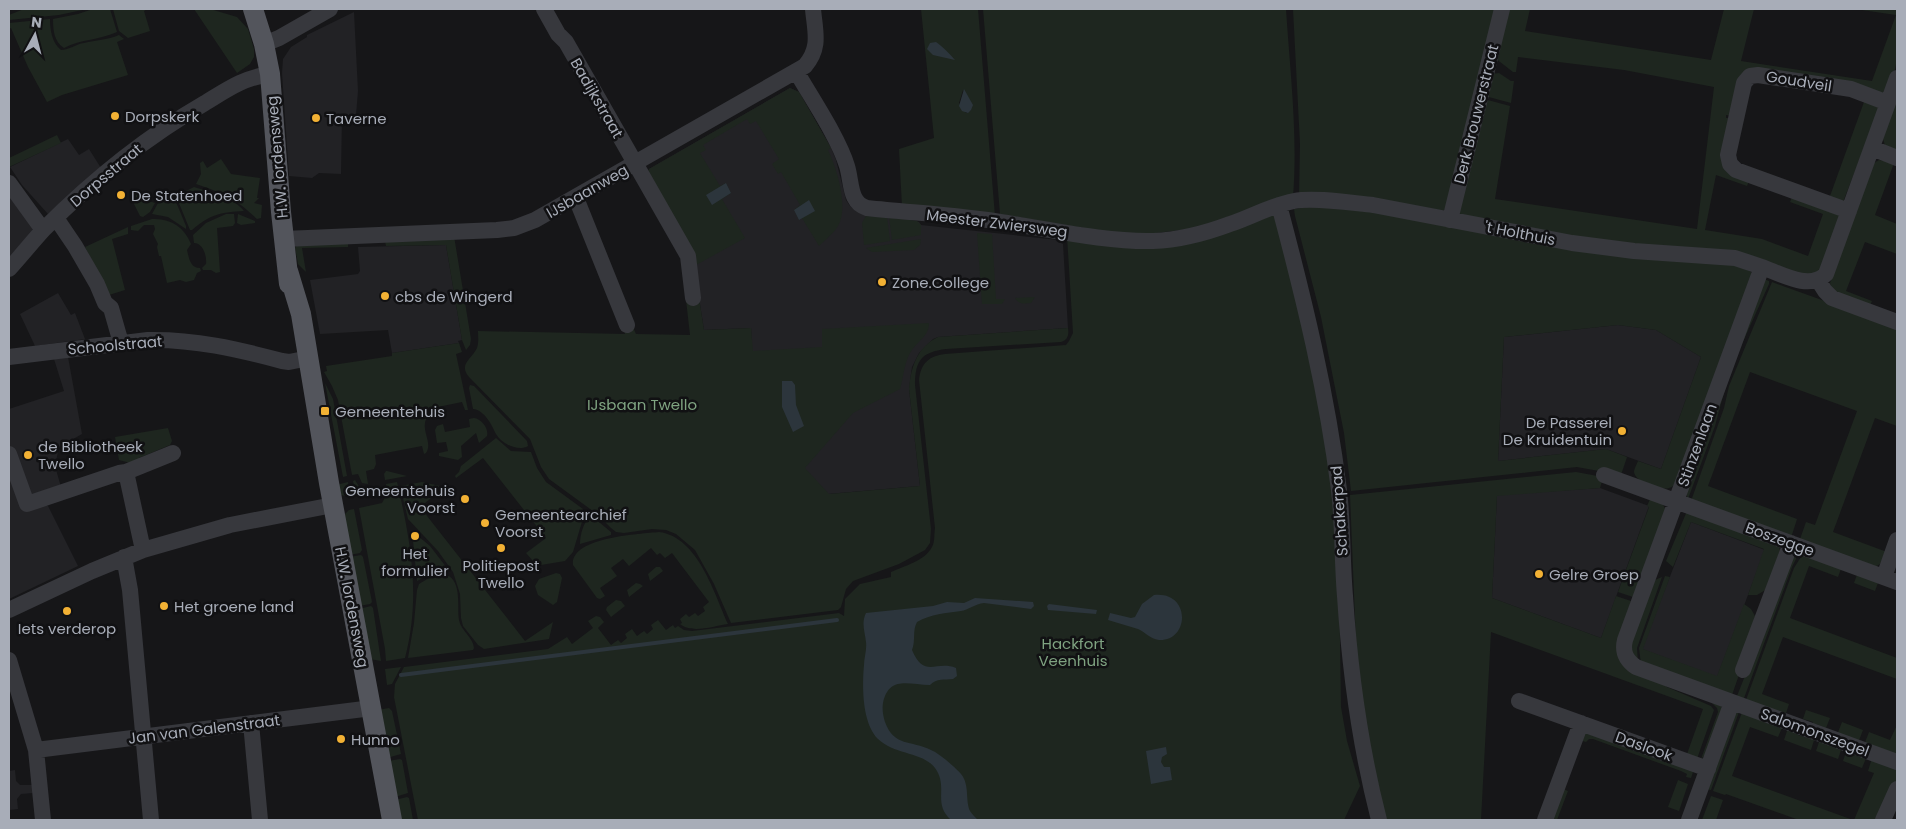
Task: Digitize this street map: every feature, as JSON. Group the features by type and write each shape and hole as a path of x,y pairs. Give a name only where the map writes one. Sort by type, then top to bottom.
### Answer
{"main road":[{"name":"H.W. Iordensweg","path":"253,9 264,44 270,74 288,271 299,304 305,359 313,393 392,820"}],"street":[{"path":"264,44 279,38 330,9"},
{"name":"Badijkstraat","path":"544,9 558,34 566,42 688,256 693,298"},
{"name":"IJsbaanweg","path":"284,239 506,229 535,220 805,66 814,55 816,42 813,9"},
{"name":"Derk Brouwerstraat","path":"1450,220 1502,9"},
{"name":"Meester Zwiersweg","path":"796,72 842,151 855,199 862,207 974,218 1125,240 1152,241 1174,239 1214,230 1279,205"},
{"name":"Dorpsstraat","path":"9,269 56,218 107,172 169,124 244,80 270,74"},
{"name":"Goudveil","path":"1849,211 1736,170 1731,166 1728,155 1744,83 1748,78 1758,75 1851,89 1888,103"},
{"path":"1762,267 1804,282 1818,280 1828,270 1897,78"},
{"path":"1872,148 1897,158"},
{"path":"9,183 43,230"},
{"path":"576,198 627,325"},
{"name":"'t Holthuis","path":"1279,205 1297,200 1374,205 1602,248 1735,258 1762,267"},
{"name":"Schakerpad","path":"1279,205 1312,338 1331,428 1339,493 1353,686 1361,740 1379,820"},
{"path":"56,218 97,284 105,303 111,308 121,343"},
{"name":"Stinzenlaan","path":"1732,702 1636,667 1630,662 1624,652 1625,640 1762,267"},
{"path":"1818,280 1832,298 1897,322"},
{"name":"Schoolstraat","path":"9,356 148,340 190,341 230,347 289,362 305,359"},
{"path":"9,454 27,504 119,472 126,472 174,453"},
{"path":"126,472 143,550"},
{"name":"Boszegge","path":"1604,475 1890,580 1897,540"},
{"path":"9,610 75,578 143,550 230,525 333,505"},
{"path":"1744,670 1791,543"},
{"path":"124,557 130,590 150,820"},
{"path":"9,660 36,750 43,820"},
{"name":"Daslook","path":"1519,701 1708,769"},
{"path":"1689,820 1732,702"},
{"name":"Salomonszegel","path":"1732,702 1897,762"},
{"name":"Jan van Galenstraat","path":"36,750 372,708"},
{"path":"251,723 260,820"},
{"path":"1545,820 1581,724"},
{"path":"1883,820 1897,789"}],"shaded area":[{"path":"354,12 358,91 356,115 342,115 341,174 319,173 312,178 289,176 282,73 283,59 291,47 307,37 307,35"},
{"path":"936,42 955,60 933,55 927,49 930,43"},
{"name":"Zone.College","path":"790,88 799,92 831,148 846,200 859,213 919,222 921,225 1058,240 1063,244 1068,328 938,337 933,339 919,353 912,367 909,389 920,486 828,494 773,435 756,441 751,328 704,330 699,298 649,169"},
{"path":"964,89 973,105 968,113 962,111 959,106"},
{"path":"68,139 79,155 89,149 101,168 48,214 22,185 10,167"},
{"path":"726,183 731,193 712,205 706,195"},
{"path":"9,190 36,229 9,257"},
{"path":"809,200 815,211 799,220 794,210"},
{"path":"446,245 462,340 458,341 459,343 392,353 388,330 320,334 310,280 358,274 360,271 358,247"},
{"path":"58,293 71,315 75,313 85,339 35,346 20,314"},
{"path":"1618,325 1656,330 1701,357 1661,469 1606,449 1498,461 1504,337"},
{"path":"68,357 82,434 59,447 55,466 61,487 46,505 78,566 9,599 9,409 64,391 54,359"},
{"path":"782,381 792,381 795,385 796,405 804,426 793,432 782,407"},
{"path":"1600,488 1649,506 1601,638 1492,598 1497,495"},
{"path":"1691,522 1765,550 1717,677 1642,649"},
{"path":"1154,595 1166,596 1175,600 1180,608 1182,616 1181,625 1176,633 1169,638 1159,640 1150,637 1138,629 1108,620 1110,613 1131,618 1135,617 1142,604"},
{"path":"975,598 1033,602 1034,606 1031,609 984,603 964,610 922,619 917,622 912,650 917,659 926,666 949,666 956,668 957,676 953,679 938,680 930,685 907,683 895,685 886,694 883,705 885,722 893,736 904,742 924,747 943,757 964,778 970,811 978,820 951,820 945,814 942,807 941,782 935,768 923,759 885,744 878,739 869,724 863,694 866,645 864,620 866,613 933,606 947,602 964,603"},
{"path":"1049,604 1097,610 1096,614 1048,610 1047,606"},
{"path":"1166,747 1167,754 1162,757 1161,762 1164,767 1170,767 1172,780 1151,784 1146,751"},
{"path":"15,770 16,781 20,785 32,785 33,793 21,794 17,799 18,809 9,810 9,771"}],"green space":[{"path":"24,9 87,9 59,15 9,20 9,15"},
{"path":"93,9 110,9 117,32 64,48 58,42 55,35 53,19"},
{"path":"113,9 147,9 144,11 150,31 128,38 119,31"},
{"path":"194,9 210,9 237,17 248,29 254,49 254,57 250,64 237,73"},
{"path":"921,9 978,9 995,216 902,207 899,149 934,138","holes":["963,90 971,102 971,110 966,113 959,103"]},
{"path":"983,9 1286,9 1295,150 1293,197 1215,226 1131,236 1000,214"},
{"path":"1293,9 1496,9 1447,207 1443,211 1299,197 1300,144"},
{"path":"1507,9 1530,9 1525,31 1711,60 1724,9 1754,9 1741,61 1872,81 1896,15 1855,9 1897,9 1898,53 1894,74 1883,93 1759,71 1732,116 1726,115 1726,118 1732,118 1724,155 1750,179 1747,186 1716,175 1705,230 1762,239 1808,256 1823,214 1790,202 1793,195 1840,216 1824,267 1813,276 1603,243 1461,215 1459,212 1484,99 1510,106 1495,199 1697,229 1714,87 1624,70 1518,57 1516,72 1513,72 1495,58"},
{"path":"50,19 52,36 55,44 61,50 119,35 124,39 117,42 128,75 62,95 47,102 28,67 11,28 9,29 9,23"},
{"path":"1499,73 1514,81 1511,103 1485,96 1492,74"},
{"path":"790,88 799,92 831,148 828,150 838,177 842,199 841,218 838,226 819,246 802,218 799,220 794,210 800,205 781,172 778,174 772,164 779,159 756,121 750,124 747,119 703,145 706,150 700,153 720,186 726,183 731,193 722,199 745,238 696,265 648,172 649,169"},
{"path":"1842,92 1878,107 1879,110 1843,202 1830,196 1864,102"},
{"path":"1897,94 1897,152 1885,145 1883,139"},
{"path":"57,135 61,143 9,167 9,158"},
{"path":"221,159 231,174 260,178 257,198 259,198 254,203 262,205 261,218 257,219 229,197 196,184 201,174 200,163 203,161 207,168"},
{"path":"1879,160 1894,163 1875,215 1897,224 1897,254 1865,242 1846,291 1872,301 1869,308 1840,297 1830,283 1874,163"},
{"path":"194,187 228,199 244,211 216,215 190,230 176,196"},
{"path":"136,193 142,199 155,203 150,212 143,217 140,216 130,196"},
{"path":"174,197 186,229 168,217 152,214 158,203"},
{"path":"1321,205 1735,263 1751,272 1752,276 1678,481 1669,488 1655,487 1635,476 1634,471 1638,461 1661,469 1701,357 1656,330 1618,325 1504,337 1498,461 1606,449 1627,457 1621,475 1577,467 1351,491 1344,433 1321,317 1294,209"},
{"path":"226,214 234,214 235,223 233,226 217,228 220,272 203,270 202,268 206,264 206,257 200,245 194,243 193,235 206,223"},
{"path":"238,214 255,221 255,223 241,225 237,223"},
{"name":"Hackfort Veenhuis","path":"1275,215 1294,275 1338,509 1341,707 1347,741 1360,786 1344,820 418,820 394,697 395,684 404,667 548,649 567,637 572,644 593,628 588,621 596,616 600,617 604,622 598,628 611,645 618,640 621,643 627,638 625,634 632,629 637,636 644,631 647,634 653,629 651,625 658,620 666,630 673,625 675,628 678,626 684,630 692,631 839,613 844,616 845,599 860,584 891,577 891,572 924,556 933,545 935,528 919,380 922,369 927,361 945,354 1066,345 1073,333 1067,236 1125,243"},
{"path":"866,216 887,217 890,241 864,245 862,223"},
{"path":"889,217 917,221 921,225 921,235 892,240"},
{"path":"152,219 171,222 185,233 191,244 187,250 190,262 197,268 200,268 201,271 197,273 194,280 186,282 180,280 167,283 161,256 159,256 158,244 153,234 154,225 144,225 138,231 131,230 131,226"},
{"path":"128,227 128,234 112,239 125,290 109,295 85,247"},
{"path":"977,233 992,234 996,299 1005,299 1002,304 982,304"},
{"path":"454,236 471,339 470,345 466,350 462,340 446,245 386,246 385,241"},
{"path":"921,239 920,245 914,250 872,252 866,248"},
{"path":"304,242 348,242 348,247 302,248 306,272 298,264 295,247"},
{"path":"1764,279 1769,281 1769,284 1736,357 1715,426 1688,499 1686,493"},
{"path":"1772,282 1897,327 1897,426 1875,418 1833,532 1887,552 1880,564 1875,567 1799,542 1806,522 1815,525 1857,411 1750,372 1708,486 1797,519 1791,538 1691,501 1724,408 1729,386"},
{"path":"1035,297 1031,303 1020,302 1015,298"},
{"name":"IJsbaan Twello","path":"699,298 704,330 751,328 753,351 822,347 822,329 929,323 925,335 907,359 900,389 853,413 805,468 829,494 920,486 909,389 911,373 916,358 931,341 938,337 1068,328 1068,337 1061,342 946,349 926,355 918,363 915,376 931,529 930,543 925,550 899,564 853,581 846,589 841,607 838,610 731,623 714,584 695,550 676,534 666,530 652,529 624,533 616,532 597,514 549,479 541,467 530,439 469,377 465,369 465,365 477,348 478,331 625,334 624,328 632,325 636,334 690,335 686,300"},
{"path":"459,343 462,352 456,354 468,410 465,410 462,402 428,409 430,418 426,419 425,423 428,445 426,453 424,454 422,446 375,455 376,464 374,469 366,471 368,484 362,483 358,474 352,475 338,400 324,372 327,371 326,366 392,356 392,353"},
{"path":"325,383 333,399 347,476 343,477"},
{"path":"470,385 474,386 527,441 528,446 520,448 511,446 499,438 484,415 473,409"},
{"path":"474,418 484,424 487,436 479,443 476,433 461,446 462,457 458,460 439,456 439,453 448,451 446,442 437,443 435,430 437,426 443,424 445,432 470,427 469,419"},
{"path":"168,428 172,441 170,445 139,458 138,463 134,464 119,460 115,437"},
{"path":"496,438 511,451 531,452 537,468 546,482 583,509 584,515 573,552 565,561 541,565 533,561 526,553 546,538 483,458 456,478 455,476 461,466"},
{"path":"386,471 407,476 385,480 384,474"},
{"path":"1576,472 1603,477 1600,488 1497,496 1492,598 1601,638 1616,596 1631,601 1620,643 1667,687 1711,706 1714,710 1697,759 1687,754 1703,709 1491,632 1481,820 1386,820 1358,693 1350,495"},
{"path":"355,480 360,488 378,487 377,491 356,496 353,481"},
{"path":"348,482 351,497 341,495 336,485"},
{"path":"397,482 410,548 413,591 412,613 405,658 386,661 359,508 382,503 387,494 386,484"},
{"path":"422,482 445,487 420,507 525,641 553,622 549,639 484,649 478,645 463,626 460,594 453,572 438,551 408,519 400,486"},
{"path":"1651,497 1662,503 1666,510 1633,597 1618,592"},
{"path":"354,509 362,550 360,553 349,555 344,515 349,510"},
{"path":"1687,511 1778,545 1780,550 1767,589 1757,595 1748,595 1764,549 1691,522 1673,567 1666,561"},
{"path":"590,517 594,518 611,532 611,535 580,544 581,533"},
{"path":"412,531 430,546 447,568 447,571 433,573 417,581"},
{"path":"659,532 673,536 694,555 703,568 728,624 697,629 680,624 682,623 680,619 686,614 689,617 695,613 698,616 705,611 703,607 709,602 672,553 665,558 660,553 657,555 651,548 629,566 623,559 611,568 617,576 600,588 605,596 600,599 597,598 573,565 575,556 582,548 594,543 623,536"},
{"path":"1800,551 1792,567 1743,701 1737,696 1793,554"},
{"path":"1804,552 1842,566 1838,577 1809,566 1790,618 1897,658 1897,679 1783,637 1762,694 1789,704 1785,716 1746,700 1794,568"},
{"path":"361,555 372,602 359,606 349,557"},
{"path":"656,567 660,567 663,571 650,581 648,574"},
{"path":"1858,572 1879,580 1875,591 1854,583"},
{"path":"556,573 560,574 562,578 557,602 553,605 538,595 535,586 539,579"},
{"path":"434,575 447,575 455,583 458,595 460,624 472,641 474,648 473,650 408,658 417,590 419,584"},
{"path":"1665,576 1670,577 1643,649 1717,676 1744,604 1751,609 1755,616 1732,695 1641,664 1639,648"},
{"path":"1662,577 1637,648 1638,663 1628,651 1655,580"},
{"path":"636,583 643,586 629,597 627,590"},
{"path":"616,600 621,601 625,606 611,617 606,610"},
{"path":"371,606 373,608 381,661 370,659 359,609"},
{"path":"401,667 392,684 387,685 385,669"},
{"path":"1712,703 1720,704 1722,708 1709,751 1701,759 1718,712"},
{"path":"389,708 392,711 401,754 387,758 378,710"},
{"path":"1806,710 1830,718 1826,728 1816,724 1815,727 1812,726 1813,722 1803,719"},
{"path":"1739,712 1711,790 1706,789 1734,715"},
{"path":"1742,712 1782,728 1778,737 1750,727 1732,776 1853,820 1799,820 1713,791"},
{"path":"1842,722 1863,730 1858,743 1837,735"},
{"path":"1897,725 1897,758 1864,745 1869,732 1890,740"},
{"path":"1788,728 1799,732 1798,735 1808,738 1815,737 1811,750 1784,740"},
{"path":"1586,733 1694,769 1691,778 1686,777 1687,774 1681,771 1593,739 1589,739 1586,742 1579,740"},
{"path":"1820,739 1830,746 1842,747 1838,759 1816,751"},
{"path":"1847,749 1856,756 1867,756 1862,768 1843,761"},
{"path":"1872,758 1897,767 1897,780 1880,820 1854,820 1874,773 1868,771"},
{"path":"402,760 408,793 395,797 388,761"},
{"path":"1678,780 1688,784 1679,811 1668,807"},
{"path":"1561,788 1568,791 1557,820 1550,820"},
{"path":"1711,796 1723,800 1716,820 1702,820"},
{"path":"409,798 413,820 399,820 395,800"}],"waterway":[{"path":"401,675 837,620"}],"place":[{"name":"Dorpskerk","path":"115,116"},
{"name":"Taverne","path":"316,118"},
{"name":"De Statenhoed","path":"121,195"},
{"name":"Zone.College","path":"882,282"},
{"name":"cbs de Wingerd","path":"385,296"},
{"name":"Gemeentehuis","path":"325,411"},
{"name":"De Passerel De Kruidentuin","path":"1622,431"},
{"name":"de Bibliotheek Twello","path":"28,455"},
{"name":"Gemeentehuis Voorst","path":"465,499"},
{"name":"Gemeentearchief Voorst","path":"485,523"},
{"name":"Het formulier","path":"415,536"},
{"name":"Politiepost Twello","path":"501,548"},
{"name":"Gelre Groep","path":"1539,574"},
{"name":"Het groene land","path":"164,606"},
{"name":"Iets verderop","path":"67,611"},
{"name":"Hunno","path":"341,739"}]}
